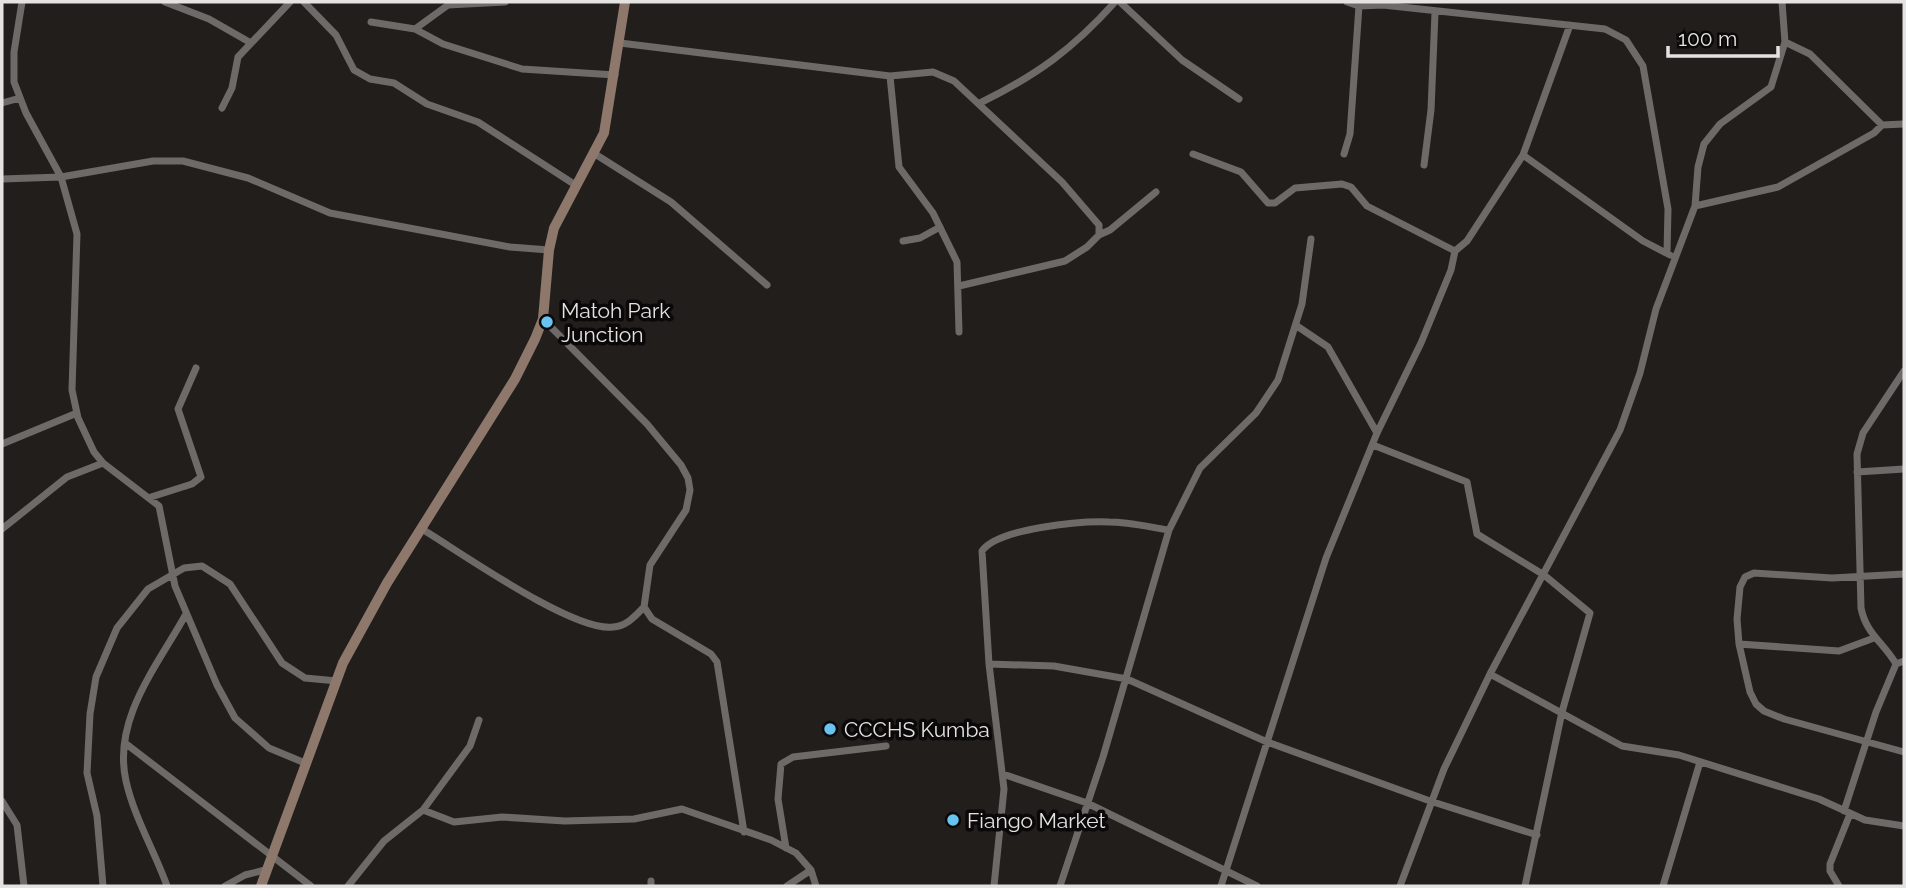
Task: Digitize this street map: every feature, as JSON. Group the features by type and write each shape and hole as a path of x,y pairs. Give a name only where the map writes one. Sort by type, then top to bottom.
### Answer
{"main road":[{"path":"261,886 269,857 337,681 387,583 515,379 543,319 549,250 561,212 595,155 604,133 625,2"}],"street":[{"path":"22,2 14,52 14,82 61,177 78,246 72,390 77,413 94,452 103,463 151,498 162,516 171,574 186,614 235,718 269,748 305,763"},
{"path":"165,2 209,19 251,43"},
{"path":"222,108 232,88 238,57 290,2"},
{"path":"304,2 336,36 354,70 370,79 394,83 427,104 478,122 577,186"},
{"path":"415,29 448,5 505,2"},
{"path":"980,103 1014,86 1068,51 1115,2"},
{"path":"1120,2 1182,60 1239,99"},
{"path":"1347,2 1359,6 1382,5 1614,32 1634,50 1643,66 1668,209 1667,253"},
{"path":"1400,886 1430,801 1490,674 1619,430 1675,257 1695,206 1698,167 1710,133 1771,87 1785,42 1782,2"},
{"path":"1344,154 1350,134 1359,6"},
{"path":"1424,165 1431,110 1435,13"},
{"path":"371,22 415,29 443,44 522,69 614,75"},
{"path":"1221,886 1326,558 1377,433 1421,344 1451,270 1455,251 1473,233 1523,155 1570,25"},
{"path":"1785,42 1810,54 1882,125"},
{"path":"620,43 890,76 933,72 954,80 1062,182 1096,220 1099,235"},
{"path":"890,76 900,167 940,227 957,262 959,332"},
{"path":"2,103 20,98"},
{"path":"1695,206 1778,187 1874,133 1882,125 1904,124"},
{"path":"1193,154 1241,172 1268,203 1275,203 1295,188 1342,184 1351,187 1367,206 1455,251"},
{"path":"595,155 671,202 767,285"},
{"path":"1523,155 1643,241 1675,257"},
{"path":"2,179 61,177 153,161 183,161 248,178 330,213 510,247 549,250"},
{"path":"959,286 1065,261 1081,252 1156,192"},
{"path":"903,241 920,238 940,227"},
{"path":"1060,886 1127,679 1169,530 1200,468 1267,399 1278,380 1297,326 1311,239"},
{"path":"422,528 541,602 596,626 623,625 644,607 650,565 686,510 690,490 688,478 681,465 647,424 543,319"},
{"path":"1297,326 1328,347 1377,433"},
{"path":"151,498 192,484 201,477 178,409 196,368"},
{"path":"1839,886 1830,871 1830,864 1866,742 1900,663 1874,638 1863,621 1857,454 1863,433 1904,371"},
{"path":"2,444 77,413"},
{"path":"1373,445 1467,482 1477,534 1544,575 1588,608 1591,617 1562,712 1525,886"},
{"path":"2,529 67,477 103,463"},
{"path":"1857,472 1904,469"},
{"path":"994,886 1003,774 989,664 980,558 984,547 1023,532 1083,523 1126,523 1169,530"},
{"path":"103,886 97,816 87,773 94,686 117,628 138,597 171,574 193,565 202,566 225,579 282,663 306,678 337,681"},
{"path":"1904,574 1812,578 1754,573 1745,577 1740,587 1737,619 1739,644 1750,692 1765,711 1904,752"},
{"path":"644,607 652,619 711,654 718,662 744,832"},
{"path":"167,886 126,781 125,743 135,703 186,614"},
{"path":"1739,644 1839,651 1874,638"},
{"path":"989,664 1054,666 1127,679 1166,694 1267,742 1430,801 1537,835"},
{"path":"1490,674 1622,746 1700,762 1819,799 1847,813 1904,826"},
{"path":"348,886 384,841 423,810 470,746 479,720"},
{"path":"125,743 269,857 311,886"},
{"path":"786,848 778,799 781,764 793,757 886,746"},
{"path":"1663,886 1700,762"},
{"path":"1003,774 1087,803 1225,873 1257,886"},
{"path":"2,801 17,825 24,886"},
{"path":"423,810 454,822 502,817 565,821 634,819 674,809 744,832 796,853 811,870 816,886"},
{"path":"225,886 245,874 265,870"},
{"path":"787,886 811,870"}],"place":[{"name":"Matoh Park Junction","path":"547,322"},
{"name":"CCCHS Kumba","path":"830,729"},
{"name":"Fiango Market","path":"953,820"}]}
